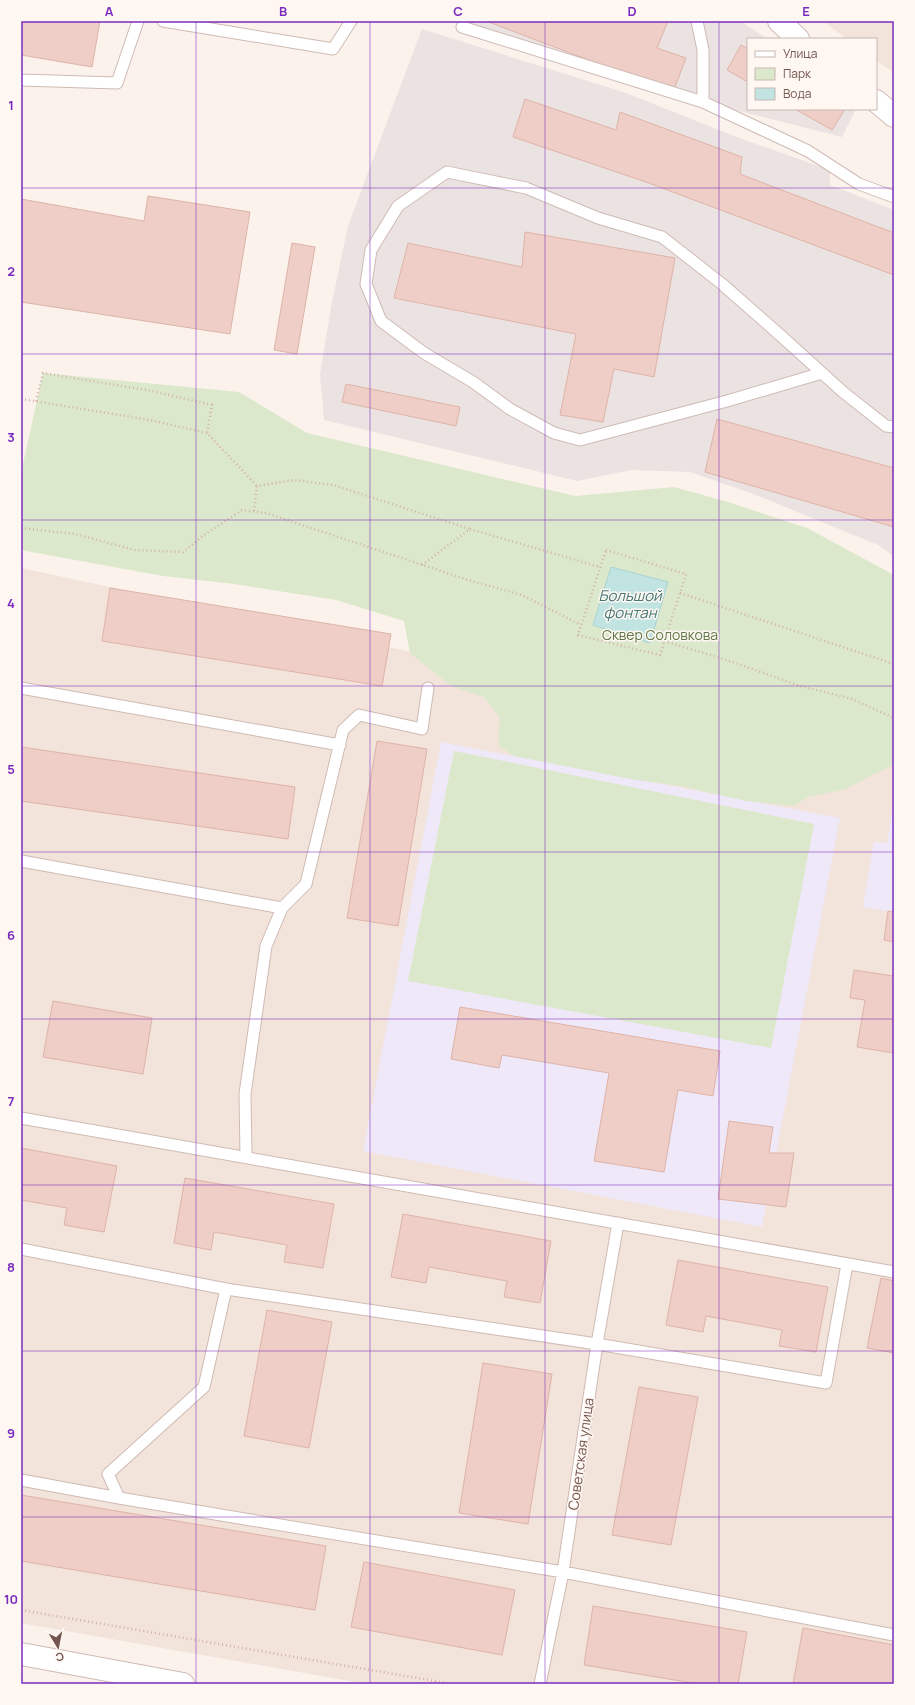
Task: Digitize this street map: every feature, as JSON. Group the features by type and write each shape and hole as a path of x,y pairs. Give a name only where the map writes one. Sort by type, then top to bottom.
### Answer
{"street":[{"path":"779,21 797,38"},
{"path":"877,102 894,116"},
{"path":"21,1654 183,1684"}],"lane":[{"path":"21,80 118,83 138,21"},
{"path":"163,21 333,49 351,21"},
{"path":"697,21 703,50 703,102"},
{"path":"462,27 703,102 808,151 859,184 894,197"},
{"path":"822,373 727,402 580,440 554,433 510,410 473,382 424,353 381,321 366,284 372,250 398,206 447,172 526,188 598,218 662,237 763,319 843,392 886,426 894,427"},
{"path":"21,688 340,745"},
{"path":"246,1157 245,1094 266,946 282,908 306,884 343,730 358,715 422,729 428,688"},
{"path":"21,861 282,908"},
{"path":"21,1118 894,1272"},
{"name":"Советская улица","path":"540,1684 563,1572 597,1344 618,1223"},
{"path":"21,1249 226,1288 597,1344 826,1383 847,1264"},
{"path":"119,1498 108,1474 204,1387 226,1288"},
{"path":"21,1480 119,1498 563,1572 894,1635"}],"path":[{"path":"36,402 43,373 152,391 212,405 207,433"},
{"path":"21,399 150,420 207,433 257,486"},
{"path":"257,486 294,480 333,485 470,529 600,567"},
{"path":"254,511 257,486"},
{"path":"21,528 75,534 135,550 183,552 204,535 242,510 266,513 422,565 522,595 581,625"},
{"path":"422,565 470,529"},
{"path":"606,550 686,574 680,593 660,655 578,635 606,550"},
{"path":"680,593 894,664"},
{"path":"664,641 733,662 797,685 852,699 894,718"},
{"path":"21,1610 452,1684"}],"shaded area":[{"path":"462,21 740,21 766,38 747,38 747,110 856,110 842,137 703,102 462,27"},
{"path":"823,21 894,21 894,73 877,61 877,38 846,38"},
{"path":"422,29 626,93 734,136 830,170 830,185 894,210 894,556 878,545 756,495 690,472 631,470 577,481 324,420 320,374 332,302 348,226"},
{"path":"21,568 894,756 894,1684 367,1684 21,1623"},
{"path":"441,742 840,818 762,1227 363,1151"},
{"path":"894,800 894,912 863,907 874,842 887,843"}],"green space":[{"name":"Сквер Соловкова","path":"43,373 239,392 307,433 575,496 674,487 728,502 807,528 894,575 894,765 846,789 808,797 794,806 746,801 680,786 630,779 514,756 498,745 500,718 484,697 451,686 410,653 404,621 336,600 234,584 163,576 21,549 21,473"},
{"path":"454,751 814,824 771,1048 408,981"}],"water":[{"name":"Большой фонтан","path":"611,567 668,582 650,643 593,625"}],"building":[{"path":"21,21 100,21 92,67 21,55"},
{"path":"486,21 668,21 657,48 686,58 673,92"},
{"path":"741,45 747,48 747,81 727,70"},
{"path":"525,99 616,130 620,112 742,157 740,174 894,233 894,275 646,182 513,137"},
{"path":"797,110 844,110 832,130"},
{"path":"148,196 250,212 230,334 21,302 21,199 144,221"},
{"path":"525,232 675,258 654,377 614,369 603,422 560,415 576,334 394,298 408,243 522,267"},
{"path":"292,243 315,247 297,354 274,350"},
{"path":"346,384 460,407 456,426 342,402"},
{"path":"717,419 894,468 894,527 705,472"},
{"path":"110,588 391,634 382,686 102,641"},
{"path":"377,741 427,749 398,926 347,918"},
{"path":"21,747 295,787 288,839 21,801"},
{"path":"888,911 894,912 894,942 884,940"},
{"path":"894,969 894,1053 857,1047 865,1000 850,998 854,970 893,976"},
{"path":"53,1001 152,1018 143,1074 43,1057"},
{"path":"460,1007 720,1051 713,1096 678,1090 664,1172 594,1161 609,1073 502,1055 499,1068 451,1059"},
{"path":"729,1121 773,1127 769,1153 794,1153 786,1207 718,1199"},
{"path":"21,1148 117,1166 104,1232 64,1225 67,1208 21,1200"},
{"path":"185,1178 334,1204 323,1268 284,1262 287,1245 214,1232 211,1250 174,1243"},
{"path":"403,1214 551,1241 540,1303 504,1297 507,1281 429,1267 426,1283 391,1277"},
{"path":"678,1260 828,1287 816,1352 779,1346 782,1330 706,1316 703,1332 666,1325"},
{"path":"881,1278 894,1281 894,1353 867,1348"},
{"path":"267,1310 332,1322 309,1448 244,1436"},
{"path":"483,1363 552,1374 528,1524 459,1513"},
{"path":"639,1387 698,1397 671,1545 612,1535"},
{"path":"21,1495 326,1546 315,1610 21,1561"},
{"path":"364,1562 515,1590 502,1655 351,1627"},
{"path":"593,1606 747,1632 738,1684 699,1684 584,1665"},
{"path":"803,1628 894,1645 894,1684 793,1684"}]}
